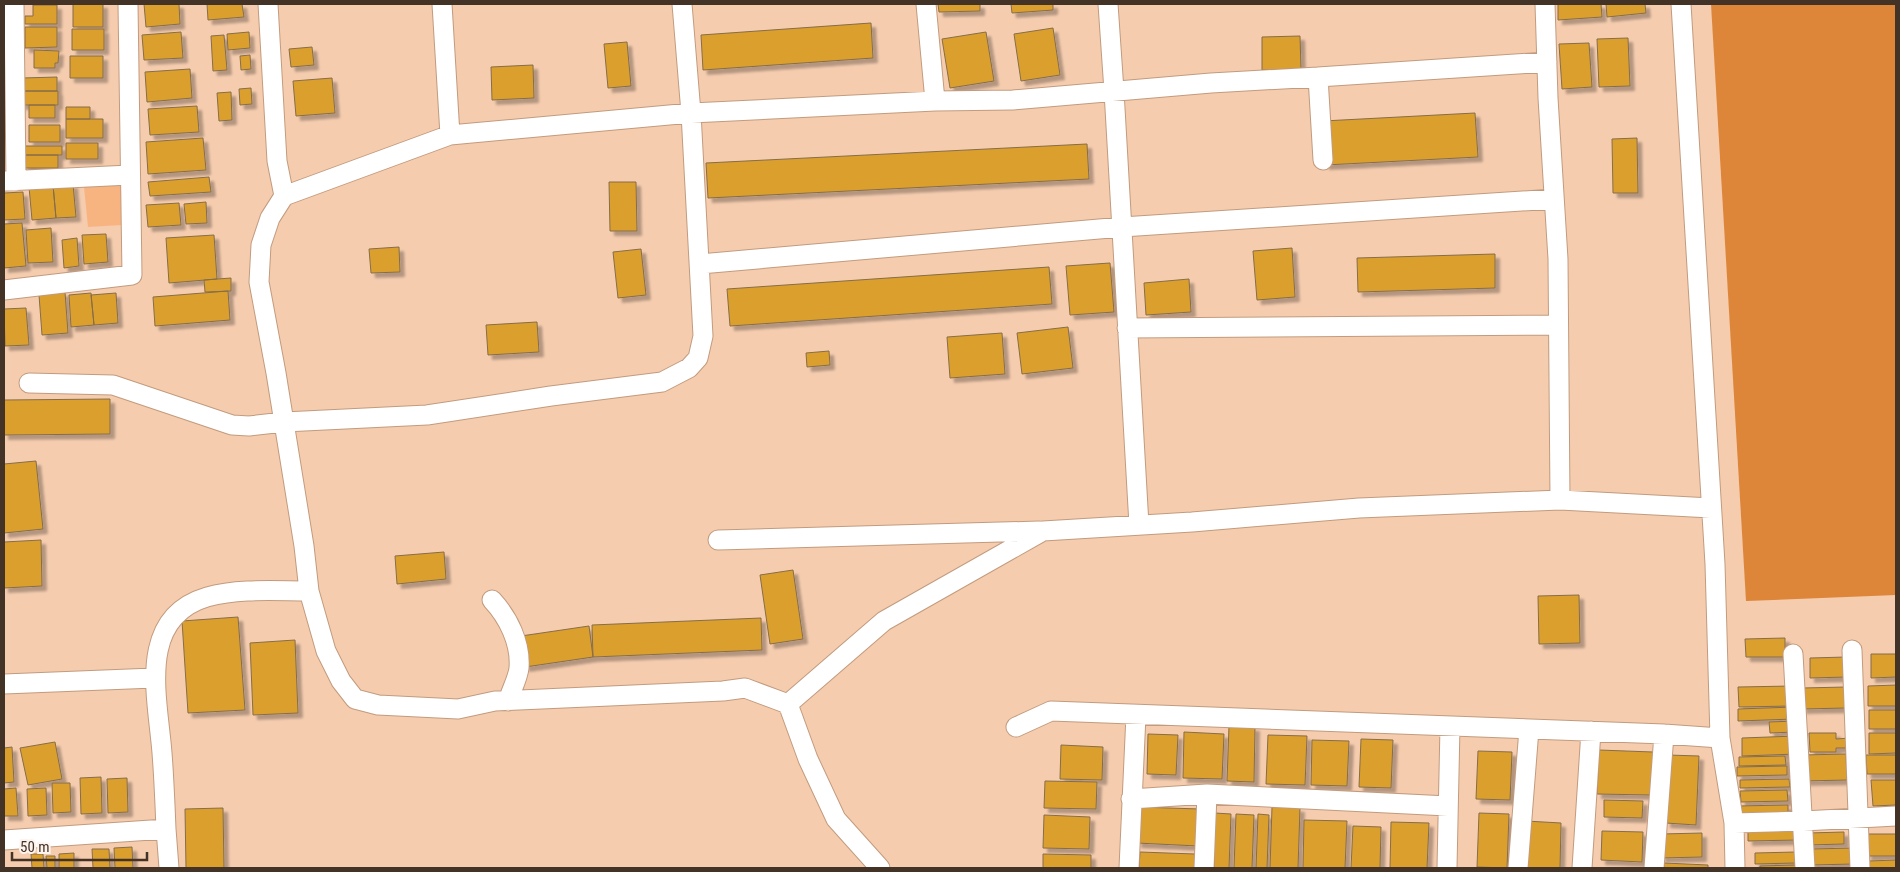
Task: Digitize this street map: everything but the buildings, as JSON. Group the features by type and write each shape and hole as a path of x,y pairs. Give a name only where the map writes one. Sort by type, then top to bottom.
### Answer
{"street":[{"path":"14,4 10,181 130,175"},
{"path":"4,290 132,274 128,4"},
{"path":"268,4 277,161 284,196"},
{"path":"442,4 450,135"},
{"path":"29,383 113,385 232,425 249,426 284,422 427,415 550,396 662,382 689,368 698,358 703,336 691,113 682,4"},
{"path":"926,4 935,101"},
{"path":"1108,4 1139,525"},
{"path":"1544,4 1558,259 1560,500"},
{"path":"1681,4 1711,508 1720,738 1734,823 1735,868"},
{"path":"880,868 836,819 808,759 788,704 745,688 723,691 495,701 458,709 378,705 355,699 341,681 326,651 309,591 284,422 259,282 261,245 270,218 284,196 450,135 691,113 935,101 1012,100 1114,91 1547,62"},
{"path":"1318,77 1323,160"},
{"path":"700,264 1122,227 1554,199"},
{"path":"1127,328 1558,325"},
{"path":"718,540 1043,531 1360,508 1560,500 1711,508"},
{"path":"788,704 884,621 1043,531"},
{"path":"169,868 162,752 154,678 157,652 167,623 183,609 205,598 239,590 309,591"},
{"path":"492,600 500,609 514,634 519,668 508,701"},
{"path":"1852,650 1860,868"},
{"path":"1793,654 1804,821 1805,868"},
{"path":"4,684 154,678"},
{"path":"1016,727 1051,711 1591,731 1720,738"},
{"path":"1129,868 1136,715"},
{"path":"1446,868 1450,726"},
{"path":"1518,868 1529,729"},
{"path":"1582,868 1591,731"},
{"path":"1654,868 1664,734"},
{"path":"1131,799 1207,794 1448,806"},
{"path":"1204,868 1207,794"},
{"path":"1734,823 1896,816"},
{"path":"4,840 166,829"}],"shaded area":[{"path":"1711,4 1896,4 1896,595 1746,601"},
{"path":"124,182 122,225 88,227 84,187"}]}
